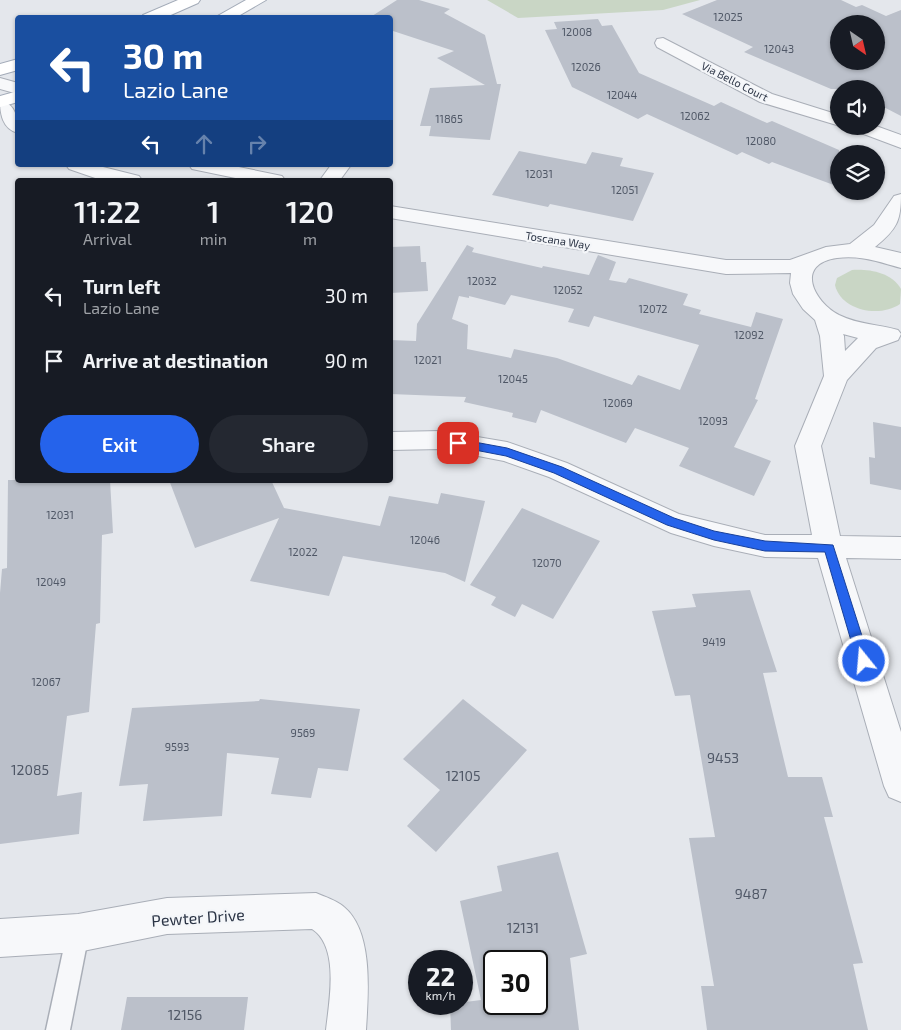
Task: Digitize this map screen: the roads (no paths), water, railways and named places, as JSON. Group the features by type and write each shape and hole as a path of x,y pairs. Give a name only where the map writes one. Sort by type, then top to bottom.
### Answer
{"main road":[{"path":"156,15 192,0"},
{"path":"228,15 258,0"},
{"path":"0,70 15,65"},
{"path":"0,104 15,97"}],"street":[{"name":"Via Bello Court","path":"663,43 766,98 830,118"},
{"path":"0,82 15,88"},
{"path":"0,104 15,124"},
{"path":"883,135 901,142"},
{"path":"82,167 119,178"},
{"path":"209,167 265,178"},
{"path":"331,178 340,167"},
{"path":"855,250 869,242 897,209"},
{"path":"897,209 897,246 901,260"},
{"name":"Toscana Way","path":"393,212 726,267 783,268 797,266 838,251 855,250"},
{"path":"855,250 868,251 901,260"},
{"path":"811,261 802,273 800,286 832,336 836,376"},
{"name":"Toscana Way","path":"726,267 787,288 846,328 876,334 895,334"},
{"path":"895,334 877,337 868,342 836,376 808,446 829,548 901,786"},
{"path":"393,441 442,440 507,452 558,470 671,522 714,535 765,546 901,548"},
{"name":"Pewter Drive","path":"0,938 78,933 167,916 316,911 334,922 343,937 348,957 346,1030"}],"lane":[{"path":"58,1030 78,933"}]}
